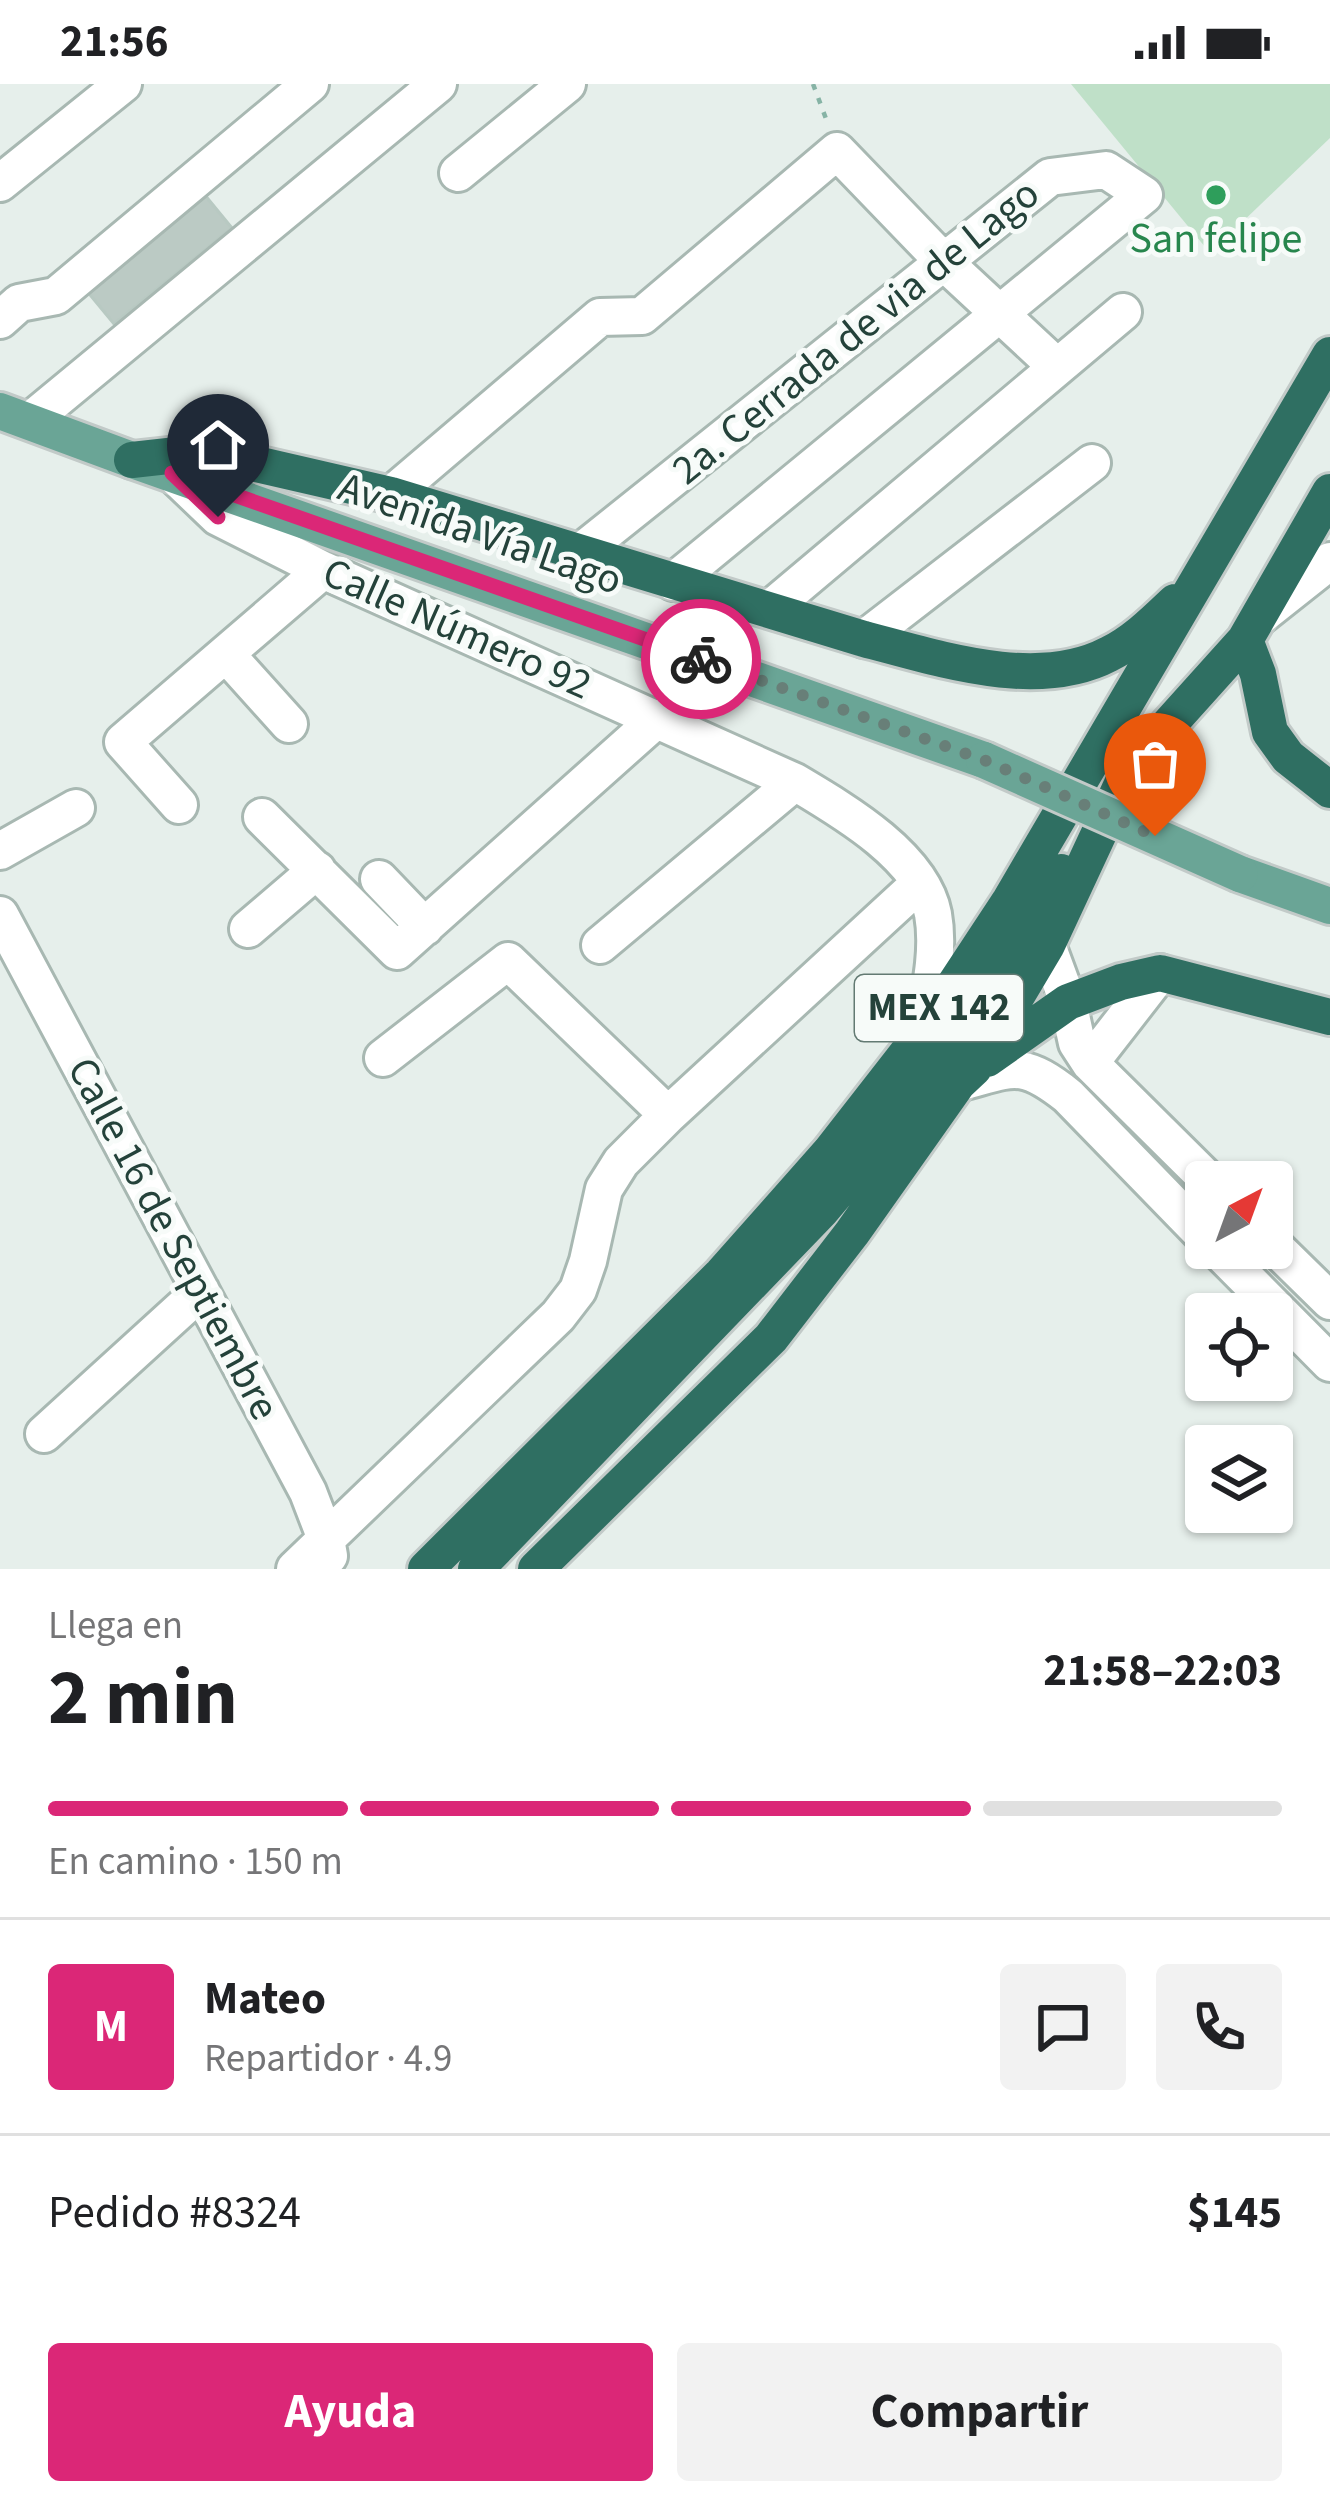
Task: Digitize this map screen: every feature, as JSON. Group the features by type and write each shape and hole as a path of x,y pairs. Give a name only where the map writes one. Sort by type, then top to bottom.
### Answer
{"highway":[{"name":"MEX 142","path":"536,1569 771,1338 852,1233 950,1060 1010,902 1330,355"},
{"path":"132,460 204,452 392,495 864,639 1018,672 1064,669 1108,656 1150,626 1203,574"},
{"name":"MEX 142","path":"426,1569 722,1274 830,1152 950,1060 1047,944 1129,769 1251,629 1330,491"},
{"path":"1251,629 1270,732 1288,757 1330,790"},
{"path":"476,1569 822,1210 950,1060 1129,769"},
{"path":"950,1060 1068,1002 1120,982 1160,974 1330,1017"}],"main road":[{"name":"Avenida Vía Lago","path":"15,416 984,760 1240,874 1330,906"}],"street":[{"path":"0,183 123,84"},
{"path":"0,320 20,303 56,296 310,84"},
{"path":"15,416 437,84"},
{"path":"458,173 567,84"},
{"path":"392,495 600,317 642,316 837,151 944,262 1057,368"},
{"name":"2a. Cerrada de via de Lago","path":"581,551 1050,177 1106,170 1144,195 999,315"},
{"path":"770,609 1123,312"},
{"path":"674,582 999,315"},
{"path":"864,639 1092,463"},
{"name":"Calle Número 92","path":"172,473 218,517 323,570 796,782 893,851 920,883"},
{"path":"1251,629 1330,561"},
{"path":"179,805 124,742 323,570"},
{"path":"226,654 289,724"},
{"path":"262,817 398,951 658,718"},
{"path":"600,945 796,782"},
{"path":"0,851 76,808"},
{"path":"248,929 316,869"},
{"path":"380,879 424,927"},
{"path":"295,1569 329,1554 558,1316 578,1290 604,1189 621,1162 920,883 932,912 934,962 950,1060 1017,1068 1045,1077 1185,1216"},
{"name":"Calle 16 de Septiembre","path":"0,914 12,971 201,1291 308,1492 329,1554"},
{"path":"1047,944 1077,1043 1090,1063 1189,1161"},
{"path":"383,1058 508,961 668,1115"},
{"path":"1090,1063 1160,974"},
{"path":"1293,1265 1330,1301"},
{"path":"1237,1269 1330,1363"},
{"path":"44,1434 201,1291"}],"path":[{"path":"813,84 837,151"}],"green space":[{"name":"San felipe","path":"1071,84 1330,84 1330,138 1210,253"}],"building":[{"path":"204,194 232,228 114,324 86,290"}],"way so far":[{"path":"701,659 984,760 1155,836"}],"place":[{"name":"San felipe","path":"1216,195"}],"route":[{"path":"218,517 172,473 701,659"}]}
